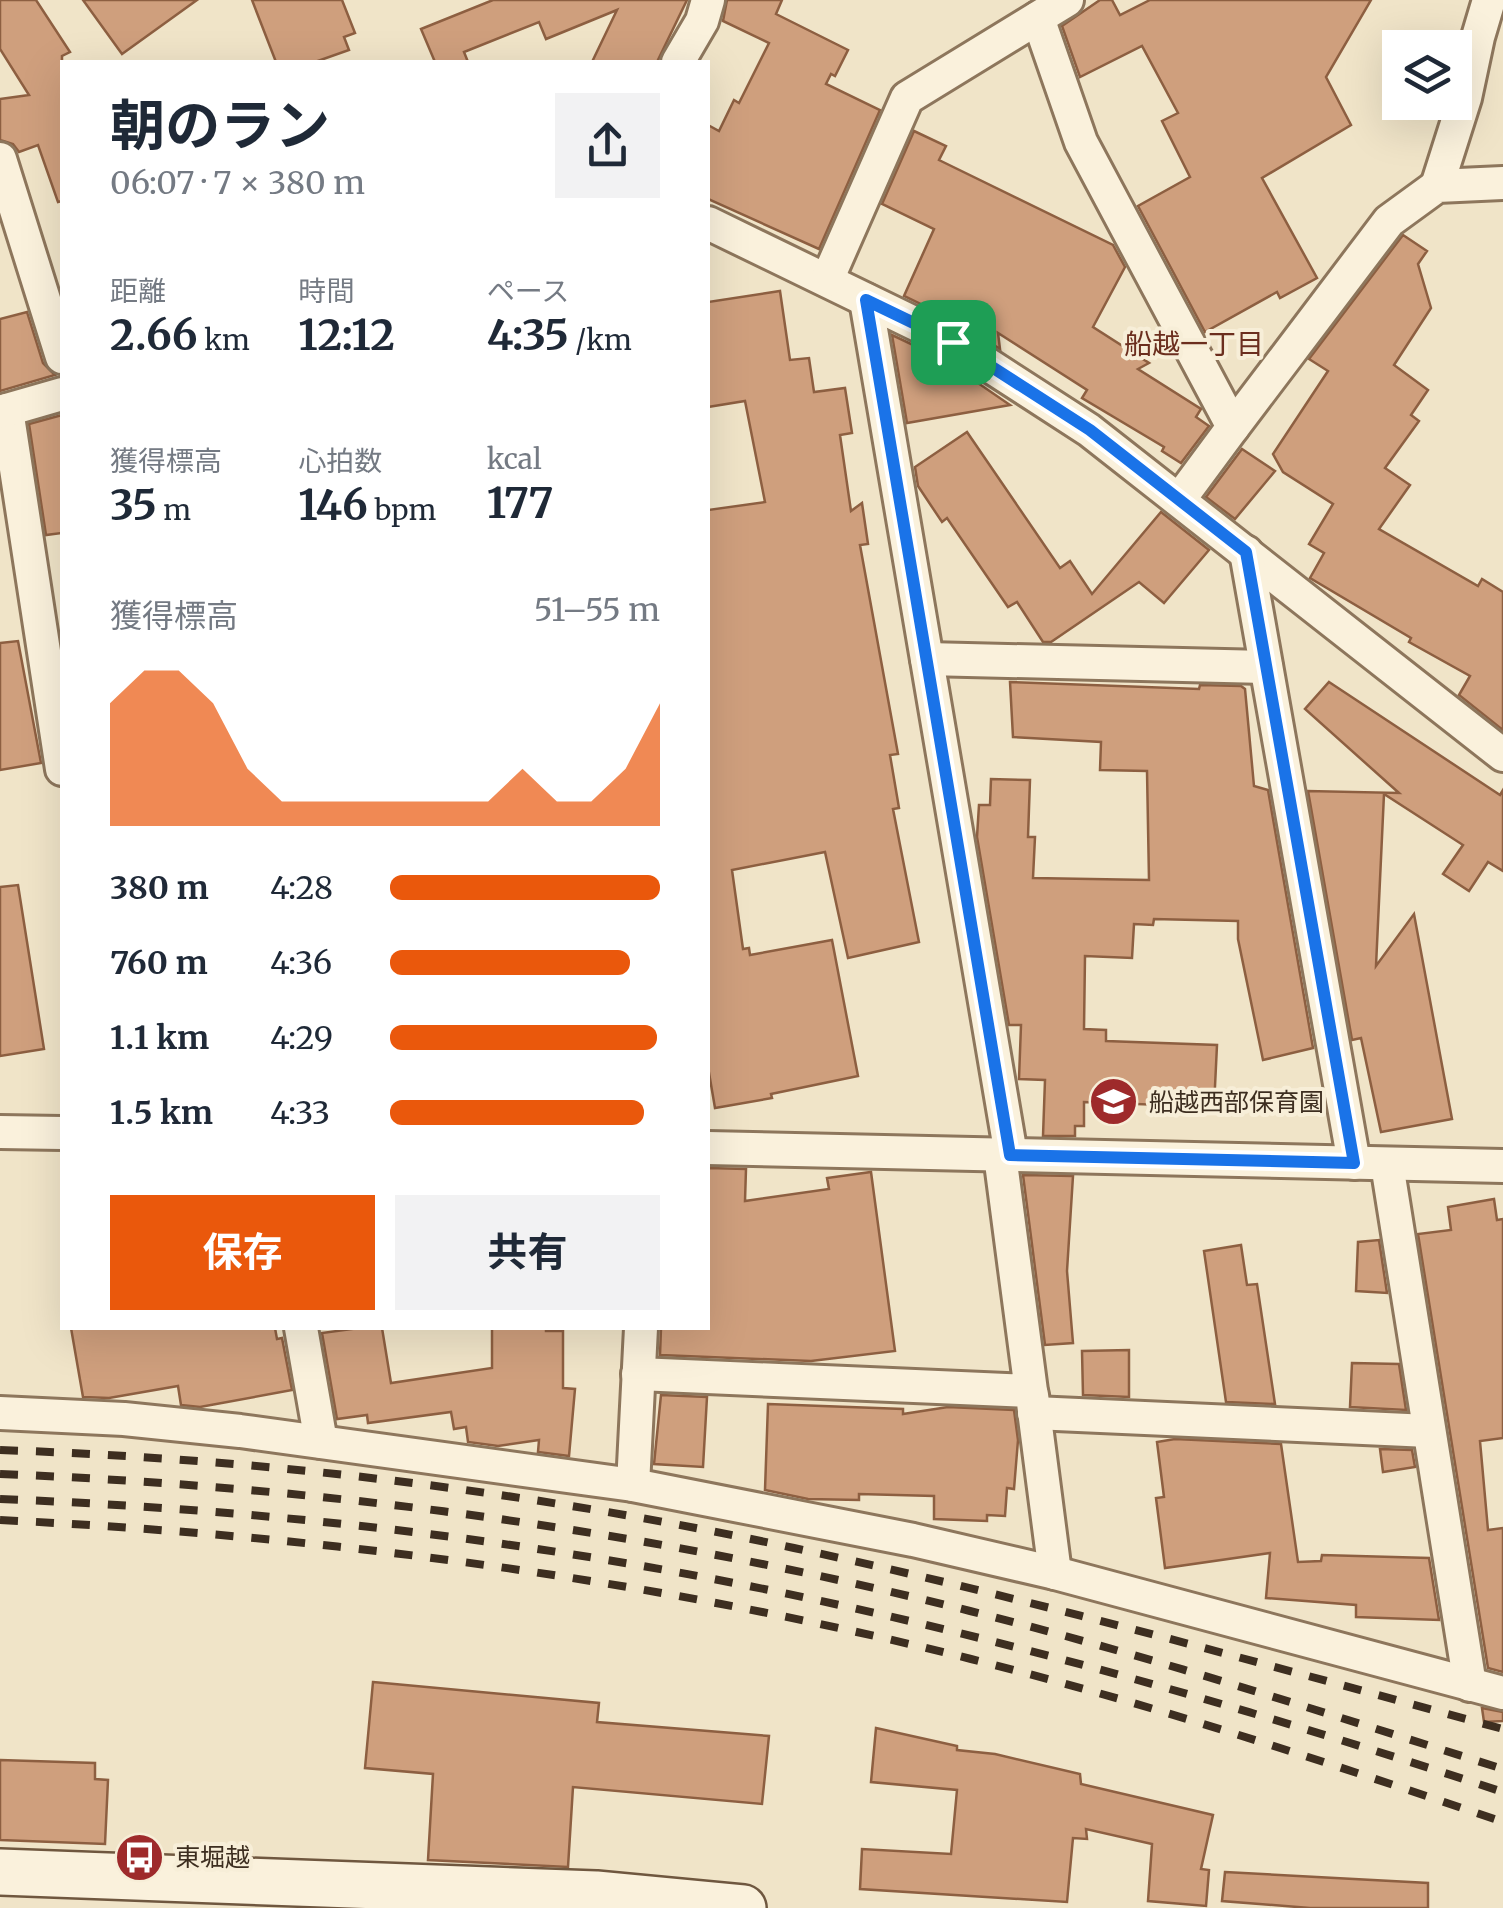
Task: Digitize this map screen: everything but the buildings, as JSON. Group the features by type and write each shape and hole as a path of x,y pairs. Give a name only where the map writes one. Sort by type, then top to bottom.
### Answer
{"main road":[{"path":"0,1872 596,1894 743,1908"}],"street":[{"path":"679,60 702,21 708,0"},
{"path":"826,280 907,98 1067,0"},
{"path":"1437,186 1490,0"},
{"path":"1038,18 1081,142 1233,427"},
{"path":"0,159 60,351"},
{"path":"1179,500 1388,221 1437,186 1503,184"},
{"path":"710,223 968,352 1090,430 1503,754"},
{"path":"866,300 1005,1155 1055,1573"},
{"path":"60,395 3,411 60,757"},
{"path":"1246,552 1266,666 1429,1431 1470,1684"},
{"path":"927,659 1266,666"},
{"path":"0,1132 60,1133"},
{"path":"710,1148 1503,1166"},
{"path":"301,1330 321,1442"},
{"path":"633,1484 640,1330"},
{"path":"638,1374 1429,1431"},
{"path":"0,1413 124,1420 321,1442 633,1484 895,1536 1055,1573 1503,1693"}],"railway":[{"path":"0,1450 200,1461 399,1481 696,1528 1061,1611 1503,1729"},
{"path":"0,1474 123,1480 367,1502 488,1517 730,1558 1037,1628 1503,1769"},
{"path":"0,1499 187,1510 373,1527 559,1552 744,1585 1031,1651 1316,1732 1503,1792"},
{"path":"0,1520 123,1527 367,1550 610,1584 731,1606 971,1659 1105,1695 1503,1822"}],"place":[{"name":"船越西部保育園","path":"1114,1102"},
{"name":"東堀越","path":"140,1857"}],"district":[{"name":"船越一丁目","path":"1194,344"}],"route":[{"path":"866,300 953,342 1090,430 1246,552 1354,1163 1010,1155 866,300"}]}
